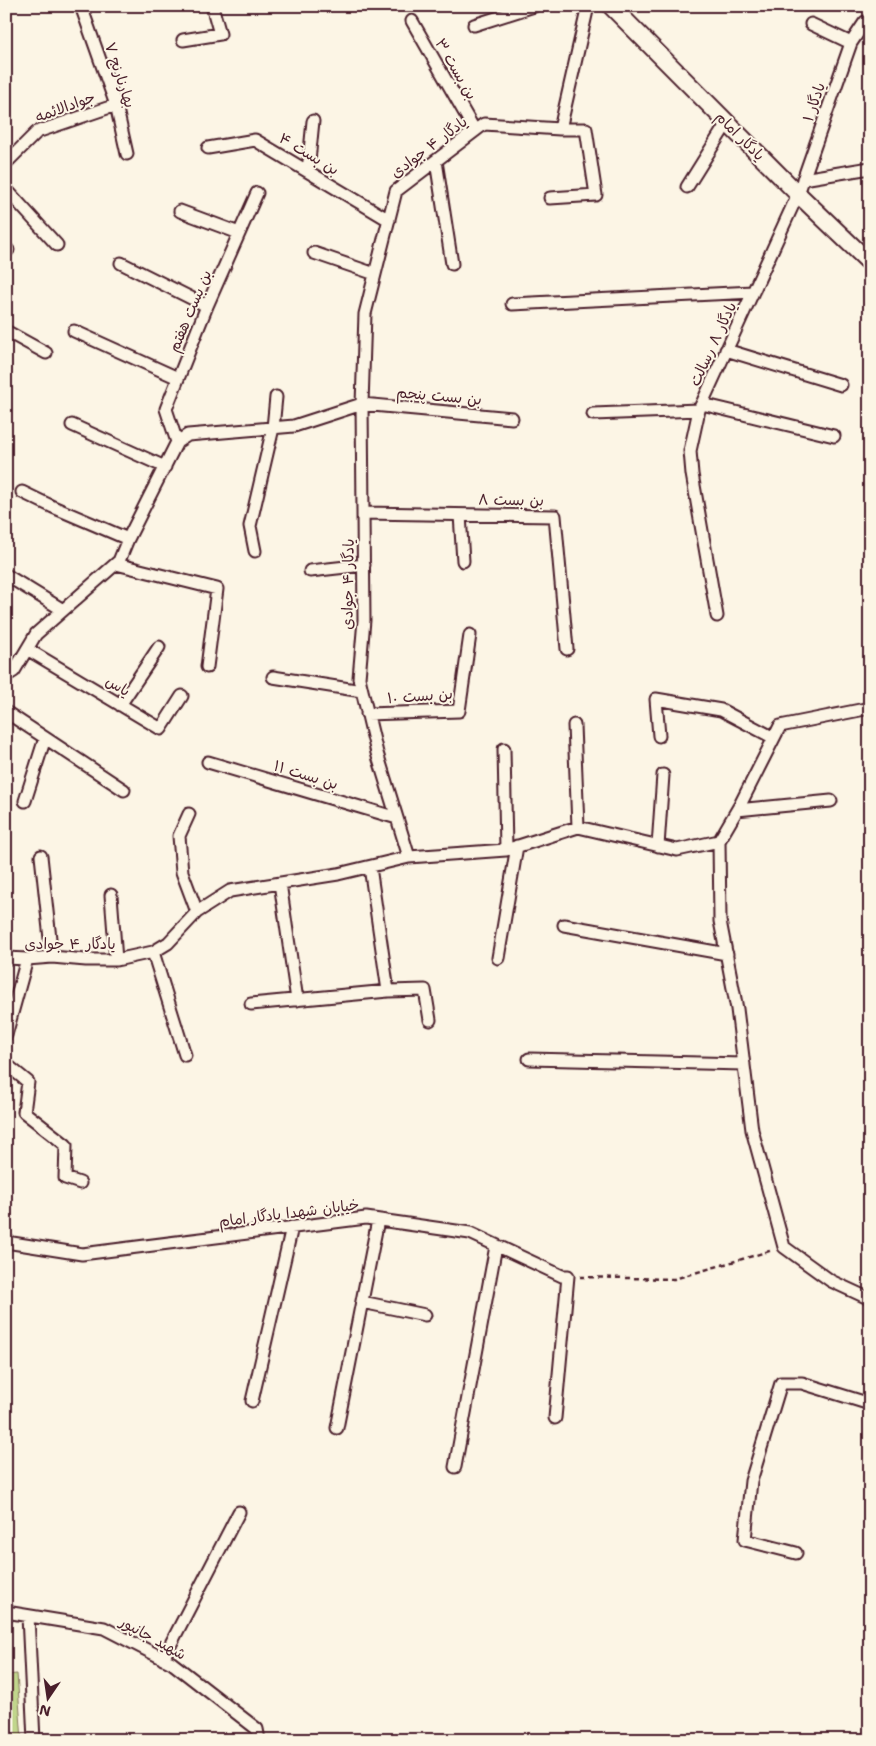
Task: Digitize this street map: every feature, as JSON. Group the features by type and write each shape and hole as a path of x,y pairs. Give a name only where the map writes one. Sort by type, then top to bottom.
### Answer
{"main road":[{"name":"یادگار امام","path":"611,6 727,123 801,187 870,263"}],"street":[{"name":"بهارنارنج ۷","path":"81,6 116,105 127,154"},
{"path":"183,40 220,34 212,6"},
{"path":"474,26 534,6"},
{"path":"560,129 588,6"},
{"name":"یادگار ۱","path":"801,187 851,43 868,21"},
{"name":"بن بست ۳","path":"412,22 475,131"},
{"path":"811,24 851,43"},
{"name":"جوادالائمه","path":"6,163 37,132 116,105"},
{"path":"308,171 313,121"},
{"path":"687,187 727,123"},
{"name":"یادگار ۴ جوادی","path":"6,958 52,957 116,960 153,952 168,943 197,912 230,891 338,874 408,857 377,753 359,678 364,620 362,404 364,314 396,191 484,124 586,129 596,195 550,198"},
{"name":"بن بست ۴","path":"208,148 256,140 389,220"},
{"path":"436,161 452,264"},
{"path":"801,187 870,168"},
{"name":"یادگار ۸ رسالت","path":"593,414 700,407 801,187"},
{"path":"6,189 57,244"},
{"name":"بن بست هفتم","path":"177,442 166,409 207,306 257,192"},
{"path":"180,211 239,232"},
{"path":"314,253 375,274"},
{"path":"121,263 207,306"},
{"path":"512,304 753,292"},
{"path":"6,331 46,353"},
{"path":"74,331 178,378"},
{"path":"726,350 841,385"},
{"path":"255,551 250,526 274,428 276,397"},
{"path":"6,676 14,670 36,634 119,561 128,539 177,442 188,435 294,426 362,404"},
{"name":"بن بست پنجم","path":"362,404 512,418"},
{"path":"717,616 692,474 690,451 700,407 834,436"},
{"path":"72,425 165,467"},
{"path":"22,492 128,539"},
{"name":"بن بست ۸","path":"364,514 555,516 567,649"},
{"path":"460,515 463,561"},
{"path":"116,564 217,589 207,667"},
{"path":"310,571 364,565"},
{"path":"6,575 63,610"},
{"name":"بن بست ۱۰","path":"367,714 459,711 470,635"},
{"path":"120,704 159,647"},
{"name":"یاس","path":"27,649 161,729 182,696"},
{"path":"274,676 362,691"},
{"path":"659,736 656,699 721,710 774,738"},
{"path":"870,708 780,726 737,810 719,840 720,921 737,1009 752,1130 784,1247 831,1281 870,1299"},
{"path":"6,712 124,790"},
{"path":"574,725 578,827"},
{"path":"25,801 45,738"},
{"path":"498,958 512,848 504,749"},
{"name":"بن بست ۱۱","path":"208,762 396,818"},
{"path":"658,846 663,775"},
{"path":"737,810 831,802"},
{"path":"189,814 179,836 182,872 197,912"},
{"path":"408,857 512,848 578,827 677,850 719,840"},
{"path":"41,856 52,957"},
{"path":"370,866 388,991"},
{"path":"280,883 297,1000"},
{"path":"112,895 116,960"},
{"path":"564,925 726,954"},
{"path":"153,952 185,1055"},
{"path":"6,1035 27,959"},
{"path":"251,1004 388,991 424,990 430,1020"},
{"path":"529,1058 744,1064"},
{"path":"6,1064 28,1082 24,1112 66,1145 65,1178 80,1183"},
{"name":"خیابان شهدا یادگار امام","path":"6,1242 82,1254 366,1218 470,1234 562,1276 568,1276"},
{"path":"337,1428 378,1220"},
{"path":"252,1401 292,1228"},
{"path":"455,1467 496,1246"},
{"path":"556,1415 568,1276"},
{"path":"362,1302 425,1315"},
{"path":"796,1553 745,1540 751,1481 781,1383 802,1383 870,1404"},
{"path":"164,1658 239,1512"},
{"name":"شهید جانپور","path":"6,1612 104,1628 164,1658 257,1729 259,1740"},
{"path":"28,1616 34,1740"}],"path":[{"path":"568,1276 674,1279 784,1247"}],"green space":[{"path":"17,1674 22,1740 6,1740 6,1675"}]}
